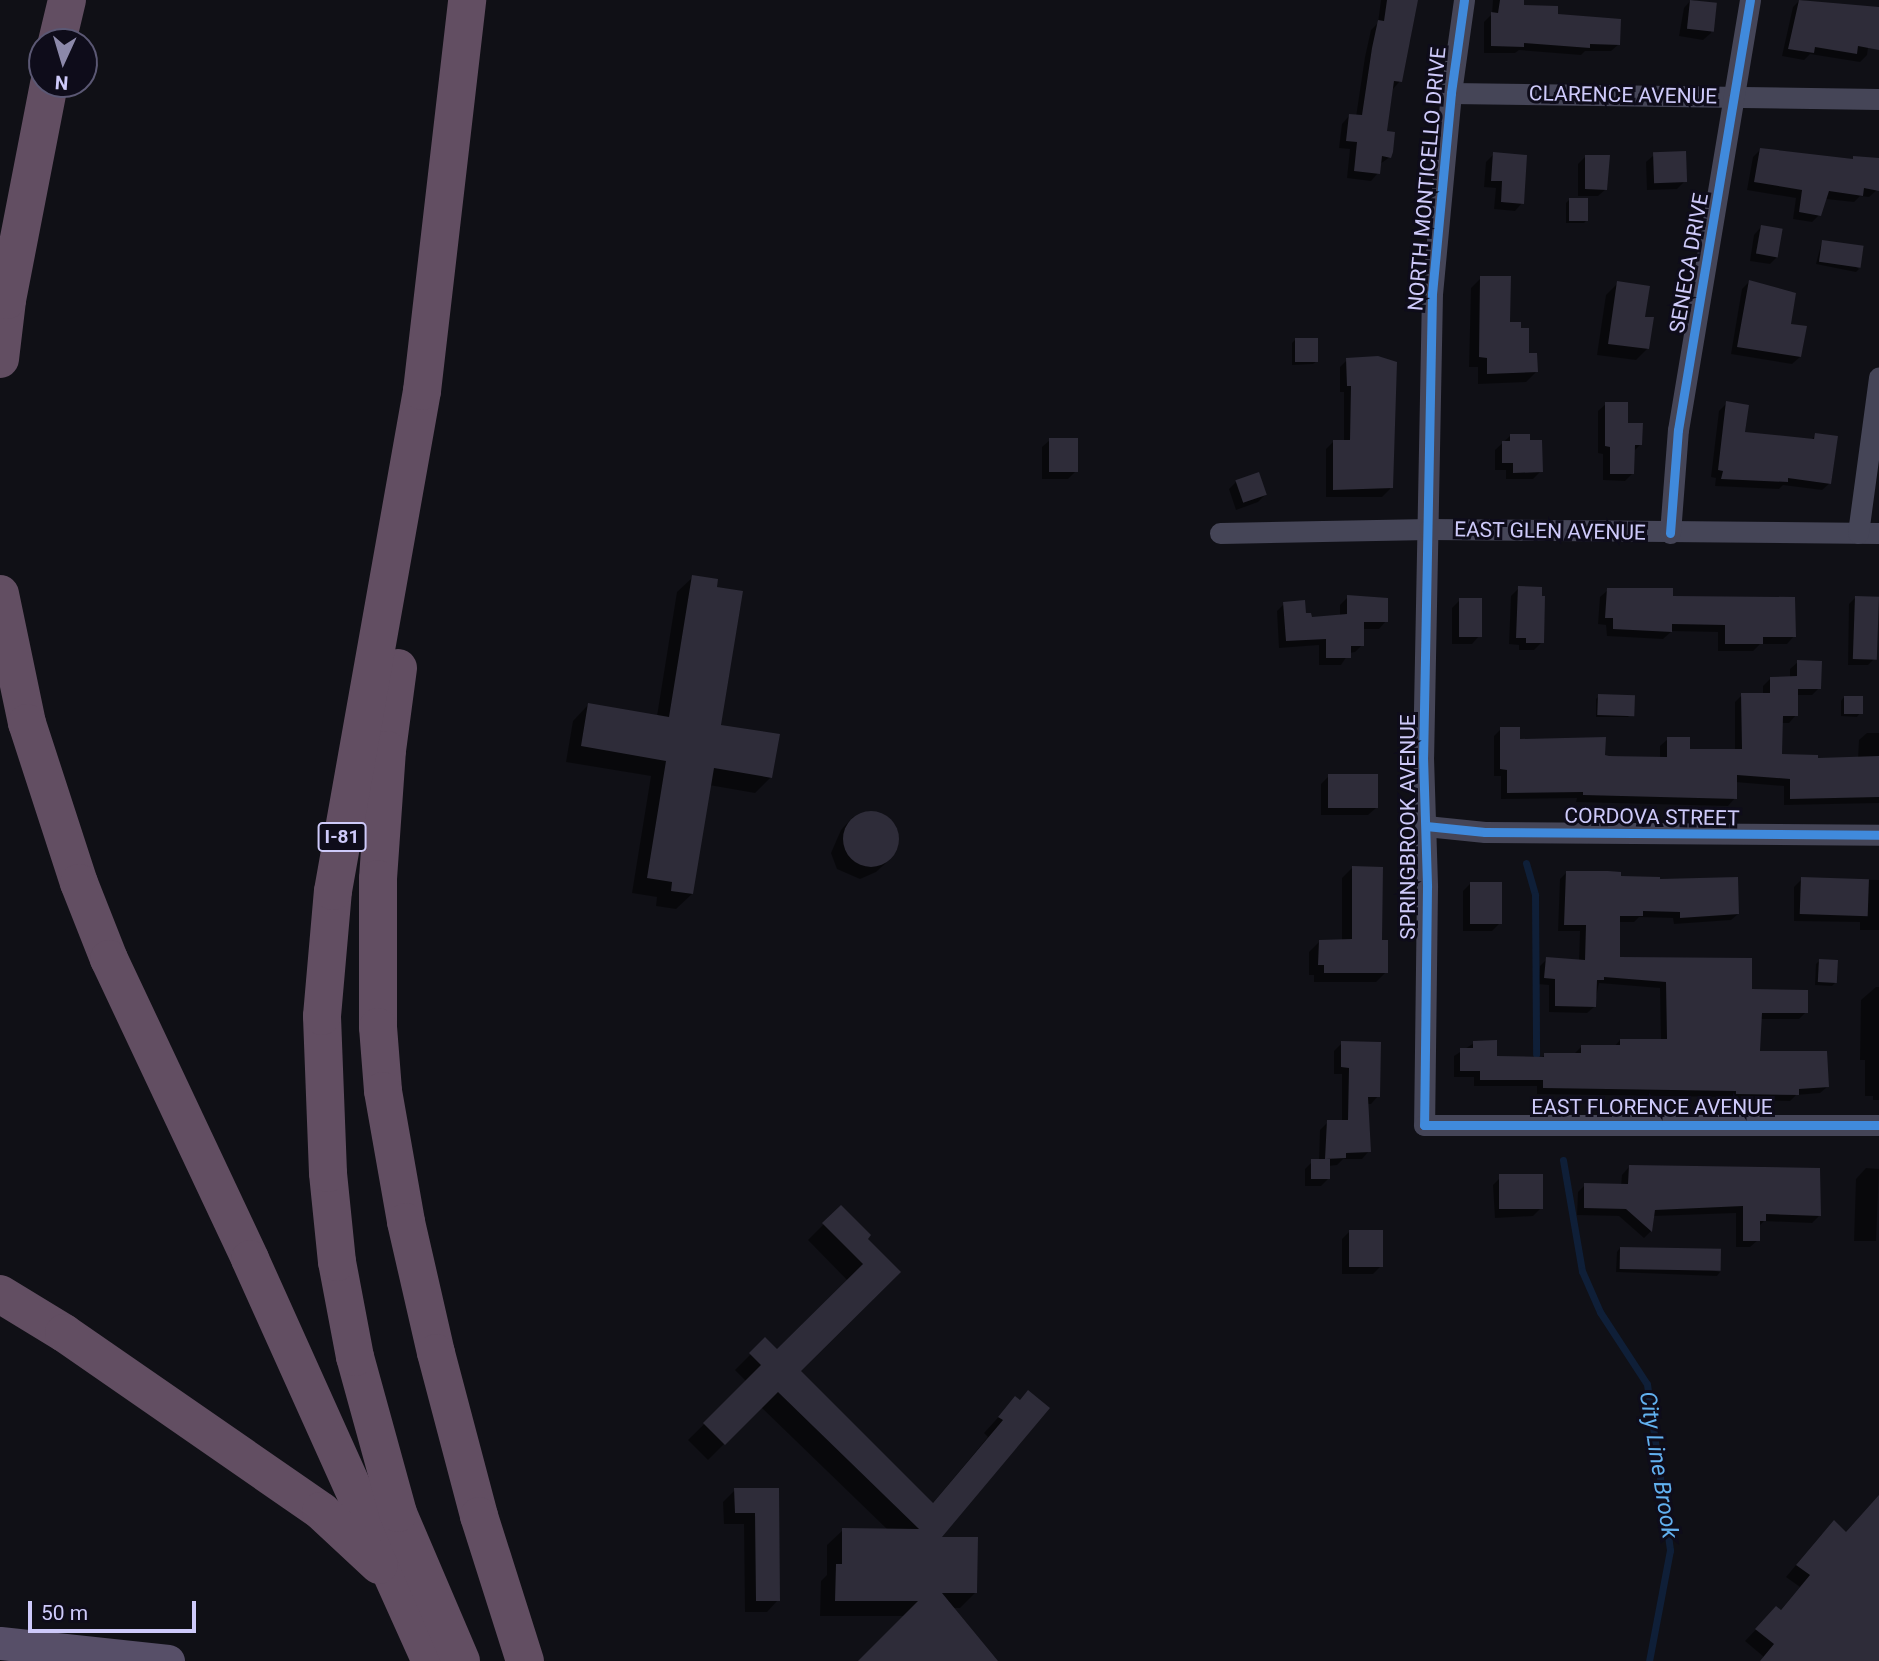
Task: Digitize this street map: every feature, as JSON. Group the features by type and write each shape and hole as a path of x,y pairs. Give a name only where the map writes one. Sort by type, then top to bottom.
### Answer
{"highway":[{"path":"60,28 67,0"},
{"path":"470,0 472,122 457,281 387,750 378,879 378,1027 393,1157 419,1284 480,1516 526,1661"},
{"name":"I-81","path":"461,1661 398,1513 355,1357 337,1262 328,1173 322,1016 333,891 422,391 470,0"},
{"path":"0,359 7,300 46,98"},
{"path":"1,605 26,723 79,883 109,959 250,1259 431,1661"},
{"path":"0,1294 64,1333 321,1511 375,1559 401,1594"}],"main road":[{"path":"0,1643 168,1661"}],"street":[{"name":"NORTH MONTICELLO DRIVE","path":"1429,529 1432,293 1451,93 1464,0"},
{"name":"SENECA DRIVE","path":"1670,533 1678,430 1750,0"},
{"name":"CLARENCE AVENUE","path":"1451,93 1879,99"},
{"path":"1869,533 1879,377"},
{"name":"EAST GLEN AVENUE","path":"1220,533 1429,529 1869,533"},
{"name":"SPRINGBROOK AVENUE","path":"1424,1125 1426,826 1423,757 1429,529"},
{"name":"CORDOVA STREET","path":"1426,826 1485,832 1879,835"},
{"name":"EAST FLORENCE AVENUE","path":"1424,1125 1879,1125"}],"building":[{"path":"1387,0 1418,0 1402,82 1394,81 1387,131 1395,132 1393,152 1391,158 1382,156 1380,174 1354,171 1357,142 1346,141 1349,114 1362,115 1378,20 1384,21"},
{"path":"1500,0 1524,0 1524,5 1558,6 1558,14 1621,19 1620,45 1590,44 1590,48 1524,43 1524,47 1491,46 1491,12 1498,13"},
{"path":"1690,0 1717,3 1714,32 1687,29"},
{"path":"1799,0 1879,7 1879,50 1858,46 1857,54 1815,47 1814,53 1788,49"},
{"path":"1760,148 1853,159 1853,156 1879,158 1879,191 1864,188 1863,196 1829,191 1821,216 1799,212 1802,190 1754,182"},
{"path":"1686,151 1687,182 1654,183 1653,152"},
{"path":"1493,152 1527,155 1524,204 1501,202 1502,181 1491,181"},
{"path":"1585,155 1610,155 1607,190 1585,189"},
{"path":"1569,198 1588,198 1588,221 1569,221"},
{"path":"1761,225 1783,229 1778,257 1756,254"},
{"path":"1822,240 1864,246 1861,268 1819,262"},
{"path":"1480,276 1511,276 1510,322 1521,322 1521,328 1529,328 1529,353 1537,353 1538,372 1487,374 1487,358 1479,357"},
{"path":"1749,280 1796,293 1791,324 1807,326 1801,357 1737,347"},
{"path":"1617,281 1650,286 1645,317 1654,317 1649,349 1608,344"},
{"path":"1295,338 1318,338 1318,362 1295,362"},
{"path":"1378,356 1397,362 1393,488 1333,490 1333,440 1350,440 1351,386 1347,386 1346,358"},
{"path":"1726,401 1749,405 1745,432 1814,439 1815,433 1838,436 1831,484 1788,478 1788,482 1721,479 1723,471 1718,470"},
{"path":"1605,402 1628,402 1628,423 1643,423 1642,445 1635,445 1634,474 1610,474 1610,447 1605,446"},
{"path":"1510,434 1530,434 1530,440 1542,440 1543,472 1513,473 1513,463 1502,463 1502,441 1510,441"},
{"path":"1049,438 1078,438 1078,472 1049,472"},
{"path":"1259,472 1267,495 1243,503 1235,480"},
{"path":"692,575 718,579 717,587 743,591 721,725 780,734 772,778 714,768 693,894 671,891 672,882 647,878 666,761 581,746 588,703 669,717"},
{"path":"1518,586 1542,587 1542,596 1545,596 1544,643 1526,643 1526,638 1516,638"},
{"path":"1607,588 1673,588 1673,596 1795,597 1796,637 1763,637 1763,644 1725,644 1725,625 1672,624 1672,632 1613,629 1613,618 1605,618"},
{"path":"1347,595 1388,598 1388,622 1364,622 1364,646 1351,646 1351,658 1326,658 1326,639 1286,641 1283,602 1305,600 1306,613 1311,613 1312,617 1347,614"},
{"path":"1855,596 1879,597 1877,660 1853,659"},
{"path":"1459,598 1482,598 1482,637 1459,637"},
{"path":"1797,660 1822,661 1821,689 1798,689 1798,716 1783,716 1782,754 1818,755 1818,758 1879,756 1879,797 1790,799 1790,779 1737,775 1737,799 1583,795 1583,792 1507,793 1507,770 1500,769 1500,727 1520,727 1520,739 1606,737 1605,755 1609,756 1667,757 1667,737 1690,737 1690,749 1742,749 1741,693 1770,693 1770,677 1797,676"},
{"path":"1598,694 1635,695 1634,716 1597,715"},
{"path":"1844,696 1863,696 1863,714 1844,714"},
{"path":"1328,774 1378,774 1378,808 1328,808"},
{"path":"871,811 882,813 891,819 897,828 897,850 891,859 882,865 871,867 860,865 851,859 845,850 843,839 845,828 851,819 860,813"},
{"path":"1352,866 1383,867 1382,940 1388,940 1388,973 1324,973 1324,965 1318,965 1319,940 1352,939"},
{"path":"1566,871 1621,872 1621,876 1660,879 1738,877 1739,914 1680,918 1680,912 1643,911 1643,916 1620,916 1620,957 1752,958 1752,989 1808,990 1808,1013 1762,1013 1760,1051 1827,1051 1829,1087 1799,1089 1799,1095 1736,1094 1736,1091 1543,1088 1543,1080 1480,1080 1480,1071 1460,1071 1460,1048 1473,1048 1473,1041 1497,1040 1497,1056 1544,1057 1544,1053 1581,1053 1581,1045 1620,1045 1620,1039 1667,1039 1666,982 1604,977 1604,980 1597,980 1596,1007 1555,1006 1555,979 1544,978 1546,957 1585,960 1586,925 1564,925"},
{"path":"1801,877 1869,879 1868,916 1800,914"},
{"path":"1470,882 1502,882 1502,924 1470,924"},
{"path":"1819,959 1838,960 1837,983 1818,982"},
{"path":"1341,1041 1381,1042 1380,1097 1368,1097 1371,1152 1346,1153 1346,1158 1325,1159 1327,1120 1348,1120 1349,1068 1341,1067"},
{"path":"1311,1159 1330,1159 1330,1179 1311,1179"},
{"path":"1629,1165 1820,1168 1821,1216 1766,1214 1766,1221 1760,1221 1760,1241 1743,1241 1743,1206 1655,1210 1652,1232 1626,1209 1584,1208 1584,1183 1628,1184"},
{"path":"1499,1174 1543,1174 1543,1209 1499,1209"},
{"path":"841,1205 871,1235 868,1239 901,1272 801,1371 933,1503 1003,1420 998,1417 1015,1396 1020,1400 1028,1390 1050,1408 942,1537 978,1537 977,1593 942,1593 998,1661 858,1661 918,1601 835,1601 836,1564 842,1564 842,1528 919,1529 778,1392 725,1445 703,1423 761,1365 749,1353 765,1337 777,1349 863,1264 822,1223"},
{"path":"1349,1230 1383,1230 1383,1267 1349,1267"},
{"path":"1620,1247 1721,1249 1721,1271 1620,1269"},
{"path":"734,1488 779,1488 780,1601 756,1601 755,1513 735,1513"},
{"path":"1879,1495 1879,1661 1760,1661 1774,1644 1755,1629 1776,1606 1781,1610 1810,1575 1796,1565 1834,1520 1846,1532"}],"waterway":[{"name":"City Line Brook","path":"1526,863 1535,895 1536,1054"},
{"name":"City Line Brook","path":"1563,1160 1582,1271 1600,1312 1647,1384 1670,1550 1649,1661"}],"cycle path":[{"path":"1464,0 1451,93 1432,293 1423,757 1427,887 1424,1125 1879,1125"},
{"path":"1670,533 1678,430 1750,0"},
{"path":"1426,826 1485,832 1879,835"}]}
